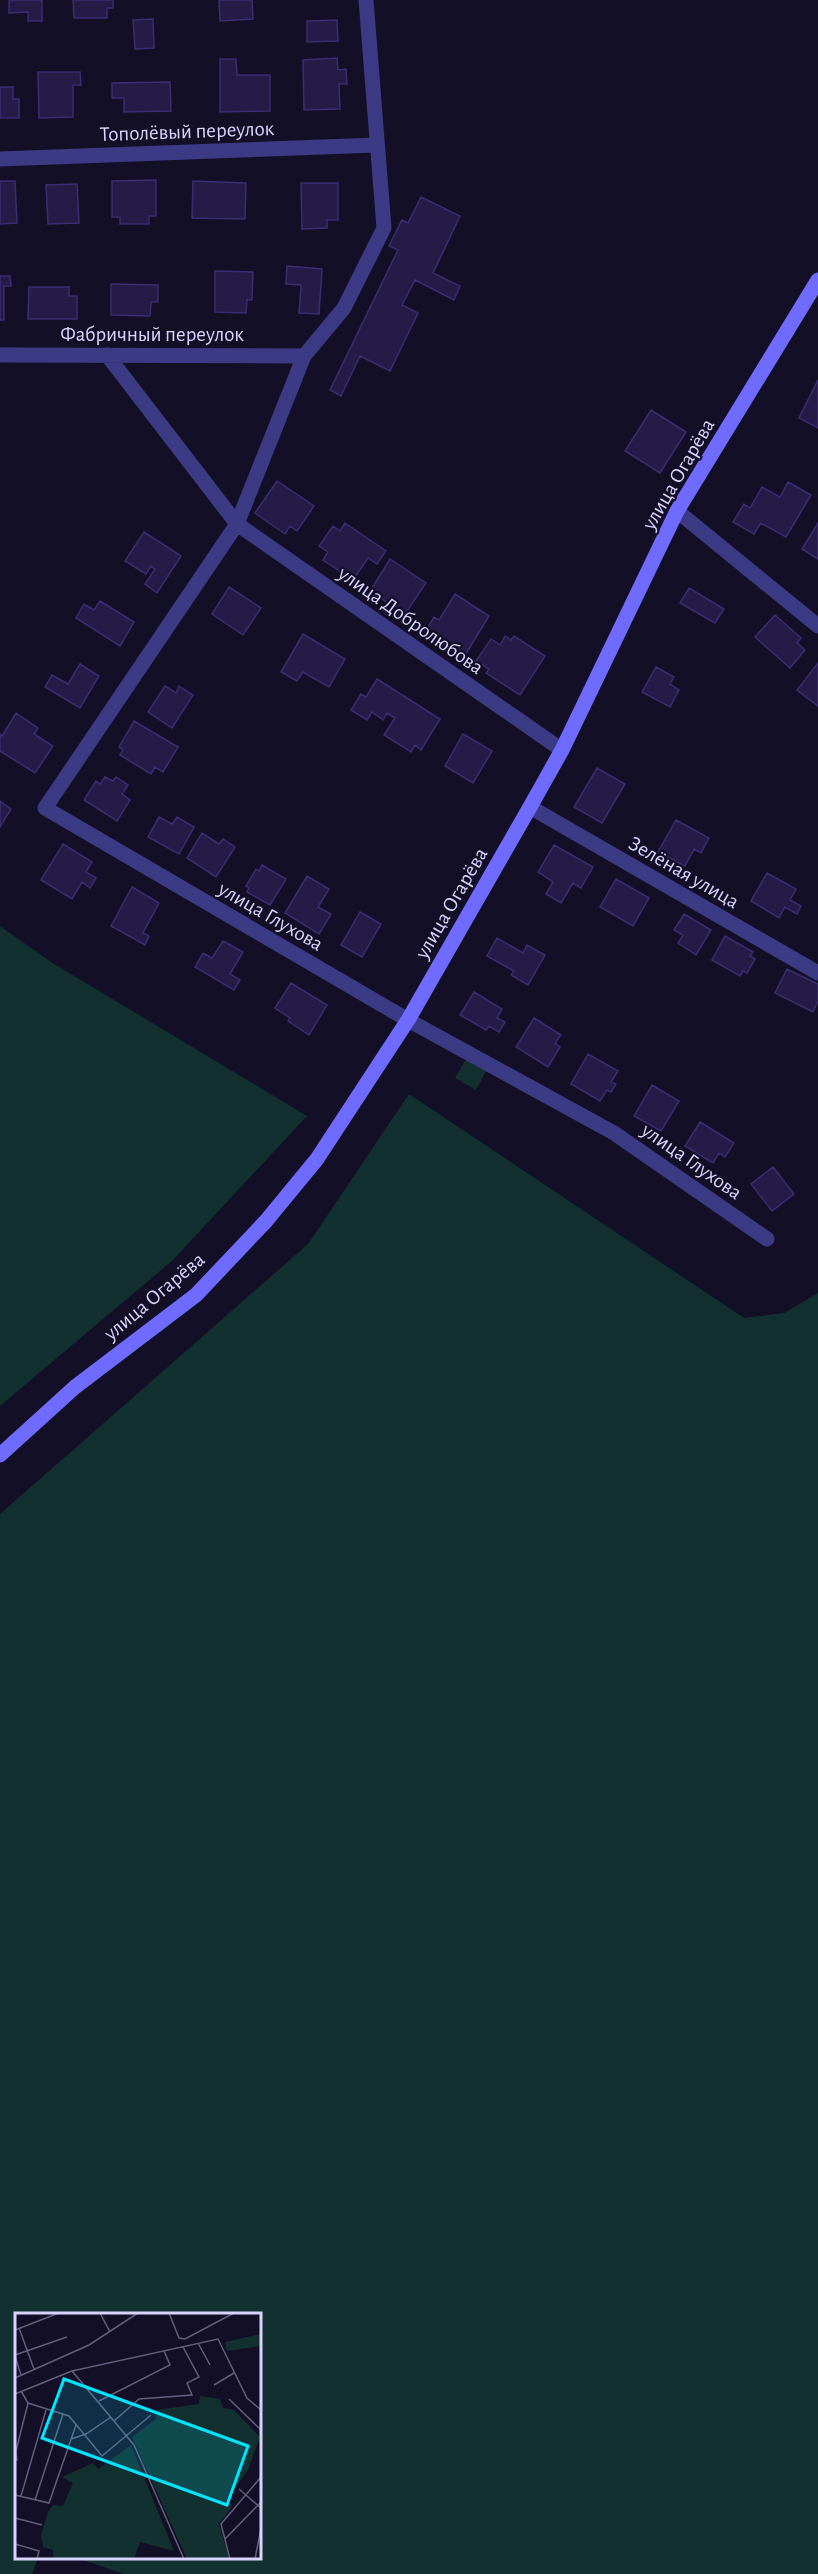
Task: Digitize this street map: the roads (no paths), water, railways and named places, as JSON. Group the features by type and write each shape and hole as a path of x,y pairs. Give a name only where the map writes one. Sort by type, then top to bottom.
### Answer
{"main road":[{"name":"улица Огарёва","path":"0,1455 75,1387 196,1294 266,1221 317,1159 408,1020 530,807 562,750 677,511 818,280"}],"street":[{"path":"237,524 304,356 345,308 384,228 366,0"},
{"name":"Тополёвый переулок","path":"0,159 376,145"},
{"name":"Фабричный переулок","path":"0,355 304,356"},
{"name":"улица Добролюбова","path":"107,355 237,524 562,750"},
{"path":"677,511 818,626"},
{"name":"улица Глухова","path":"237,524 45,808 408,1020 614,1133 768,1239"},
{"name":"Зелёная улица","path":"530,807 818,973"}]}
